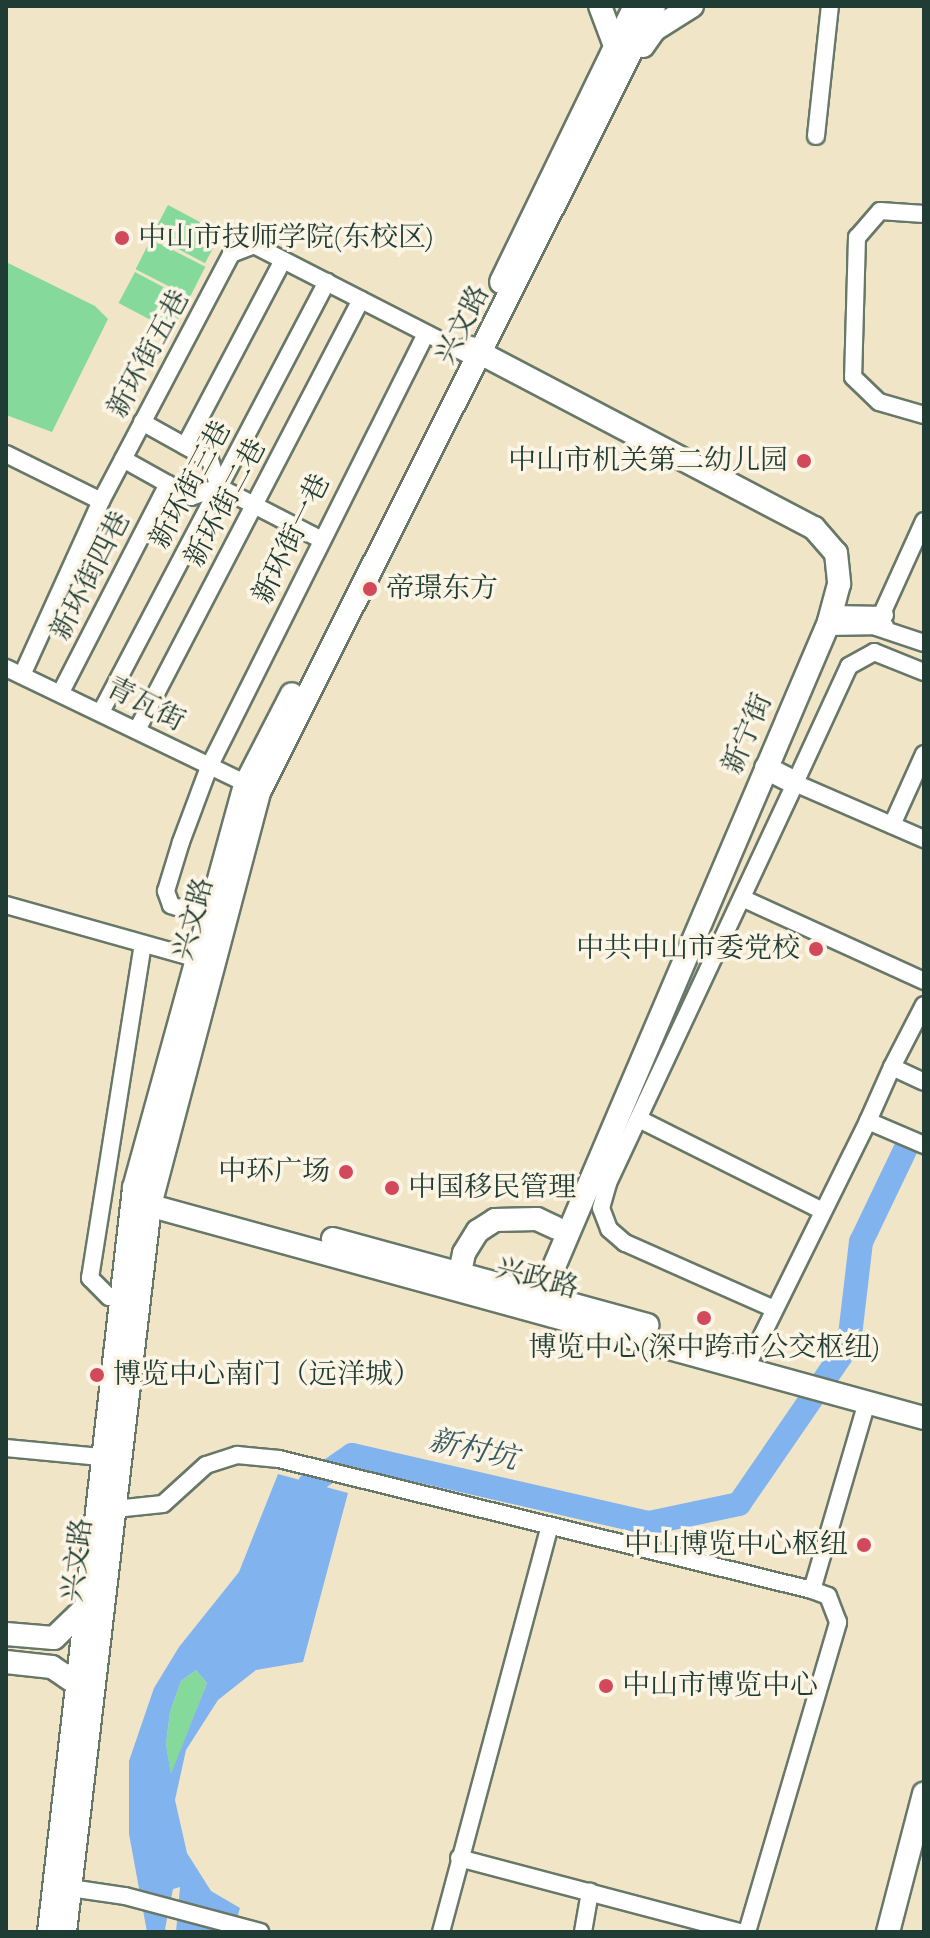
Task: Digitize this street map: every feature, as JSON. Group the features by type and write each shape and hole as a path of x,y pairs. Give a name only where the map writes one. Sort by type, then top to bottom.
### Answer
{"street":[{"path":"600,6 622,51 692,6"},
{"name":"兴文路","path":"622,51 635,6"},
{"name":"兴文路","path":"49,1932 118,1298 207,917 253,787 474,354 622,51 654,6"},
{"path":"816,136 830,6"},
{"path":"924,214 880,211 857,237 853,377 879,402 924,415"},
{"name":"新环街五巷","path":"23,673 101,501 231,254 254,245 425,335 474,354"},
{"path":"185,446 283,260"},
{"name":"新环街三巷","path":"101,712 327,282"},
{"name":"新环街二巷","path":"137,730 361,300"},
{"name":"新环街一巷","path":"207,917 180,912 166,891 209,767 320,539 425,335"},
{"path":"474,354 809,536 826,558 828,583 818,622 556,1228 532,1300"},
{"name":"新宁街","path":"474,354 814,528 836,553 839,584 828,621 766,768 532,1300"},
{"path":"142,422 210,460 219,487 320,539"},
{"path":"6,454 101,501"},
{"path":"123,459 191,497 219,487"},
{"name":"新环街四巷","path":"61,692 168,484"},
{"path":"882,621 924,521"},
{"path":"882,621 924,533"},
{"path":"828,621 882,621 924,637"},
{"path":"882,621 924,643"},
{"path":"772,1308 625,1243 609,1229 601,1208 639,1119 849,666 874,652 924,672"},
{"name":"青瓦街","path":"6,668 23,673 253,787"},
{"path":"892,825 924,754"},
{"path":"766,768 924,839"},
{"name":"兴文路","path":"65,1932 115,1509 142,1196 253,787"},
{"path":"742,898 924,981"},
{"path":"6,905 195,958"},
{"path":"118,1298 109,1297 90,1278 143,944"},
{"path":"749,1361 772,1308 924,1005"},
{"path":"892,1067 924,1082"},
{"path":"639,1119 821,1210"},
{"path":"868,1121 924,1145"},
{"name":"兴政路","path":"142,1196 532,1300 871,1396 924,1404"},
{"name":"兴政路","path":"142,1196 460,1272 532,1300"},
{"path":"460,1272 464,1253 478,1231 495,1220 537,1219 556,1228"},
{"path":"812,1590 871,1396"},
{"name":"兴政路","path":"871,1396 924,1418"},
{"path":"6,1448 101,1457"},
{"path":"115,1509 163,1504 206,1465 237,1455 300,1464 828,1596 838,1622 747,1932"},
{"path":"441,1932 549,1528"},
{"path":"6,1634 54,1638 85,1608"},
{"path":"6,1662 52,1667 77,1684"},
{"path":"888,1932 924,1794"},
{"path":"459,1858 740,1932"},
{"path":"70,1888 125,1896 254,1930"},
{"path":"583,1932 590,1892"}],"green space":[{"path":"168,205 221,233 205,263 152,235"},
{"path":"151,239 205,267 190,297 136,269"},
{"path":"6,262 95,306 108,319 52,432 6,415"},
{"path":"135,272 188,300 172,331 119,303"},
{"path":"196,1670 207,1683 171,1776 166,1744 170,1712 181,1681"}],"water":[{"path":"278,1474 348,1493 303,1662 256,1670 218,1700 186,1750 175,1800 187,1853 211,1891 240,1908 233,1932 176,1932 180,1887 173,1889 165,1929 170,1932 147,1932 129,1834 129,1761 154,1688 179,1647 239,1572","holes":["196,1670 207,1683 171,1774 166,1744 170,1712 181,1681"]}],"waterway":[{"name":"新村坑","path":"301,1514 310,1484 352,1455 649,1523 739,1504 849,1344 861,1242 905,1150"}],"place":[{"name":"中山市技师学院(东校区)","path":"122,238"},
{"name":"中山市机关第二幼儿园","path":"804,461"},
{"name":"帝璟东方","path":"370,589"},
{"name":"中共中山市委党校","path":"816,949"},
{"name":"中环广场","path":"346,1172"},
{"name":"中国移民管理","path":"392,1188"},
{"name":"博览中心(深中跨市公交枢纽)","path":"704,1318"},
{"name":"博览中心南门（远洋城）","path":"97,1375"},
{"name":"中山博览中心枢纽","path":"864,1545"},
{"name":"中山市博览中心","path":"606,1686"}]}
